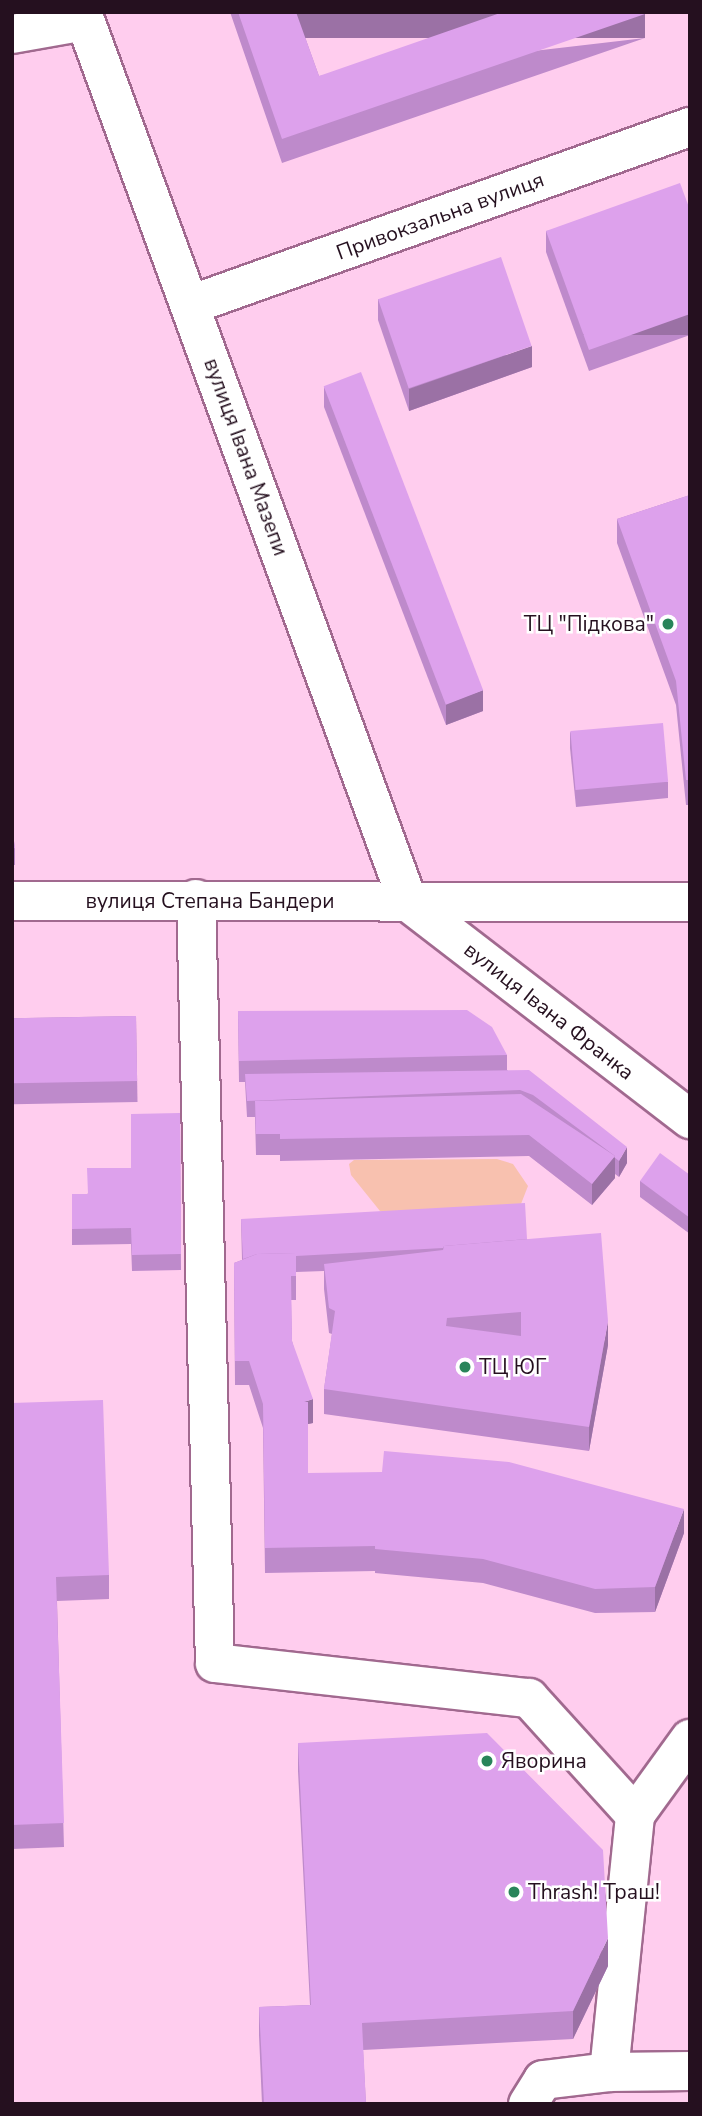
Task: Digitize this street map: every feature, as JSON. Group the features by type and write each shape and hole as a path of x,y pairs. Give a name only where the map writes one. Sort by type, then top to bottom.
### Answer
{"street":[{"path":"12,34 84,17"},
{"name":"вулиця Івана Мазепи","path":"84,17 408,902"},
{"name":"Привокзальна вулиця","path":"190,305 690,127"},
{"path":"196,899 215,1663 529,1698 635,1815"},
{"name":"вулиця Степана Бандери","path":"12,901 196,899 690,902"},
{"name":"вулиця Івана Франка","path":"408,902 690,1119"},
{"path":"609,2071 635,1815 690,1739"},
{"path":"528,2104 543,2080 609,2071 690,2071"}],"shaded area":[{"path":"497,1159 513,1164 528,1186 519,1209 410,1223 380,1211 351,1175 349,1164 354,1160"}],"building":[{"path":"238,12 296,12 319,76 503,12 645,14 282,139"},
{"path":"680,183 690,210 690,314 589,350 546,231"},
{"path":"501,257 532,346 409,388 378,299"},
{"path":"361,372 483,690 446,705 324,386"},
{"name":"ТЦ \"Підкова\"","path":"690,495 690,780 686,780 676,681 617,519"},
{"path":"663,723 668,782 575,790 570,731"},
{"path":"12,828 15,848 12,849"},
{"path":"467,1010 492,1027 507,1055 239,1061 238,1011"},
{"path":"136,1016 137,1081 13,1083 12,1018"},
{"path":"529,1070 627,1147 619,1161 533,1095 520,1090 247,1101 245,1074"},
{"path":"521,1094 615,1156 592,1184 529,1135 280,1139 280,1134 256,1134 255,1101"},
{"path":"180,1113 181,1254 132,1255 131,1228 72,1229 72,1194 88,1194 87,1168 131,1168 131,1114"},
{"path":"660,1153 690,1175 690,1218 640,1181"},
{"path":"525,1203 527,1239 443,1248 296,1256 296,1253 257,1254 243,1259 241,1219"},
{"path":"601,1233 608,1321 589,1427 324,1389 335,1311 329,1308 324,1264 443,1250 444,1246","holes":["521,1312 521,1336 446,1326 447,1318"]},
{"path":"296,1253 296,1276 291,1276 292,1341 313,1399 304,1402 308,1402 308,1473 382,1472 384,1451 509,1462 684,1509 655,1587 595,1589 483,1559 375,1549 375,1546 265,1548 263,1404 249,1361 235,1361 234,1263 257,1254"},
{"path":"103,1400 109,1575 56,1577 64,1823 12,1825 12,1403"},
{"path":"487,1733 603,1850 608,1938 573,2011 362,2023 366,2104 264,2104 259,2007 311,2005 298,1743"}],"place":[{"name":"ТЦ \"Підкова\"","path":"668,624"},
{"name":"ТЦ ЮГ","path":"465,1367"},
{"name":"Яворина","path":"487,1761"},
{"name":"Thrash! Траш!","path":"514,1892"}]}
